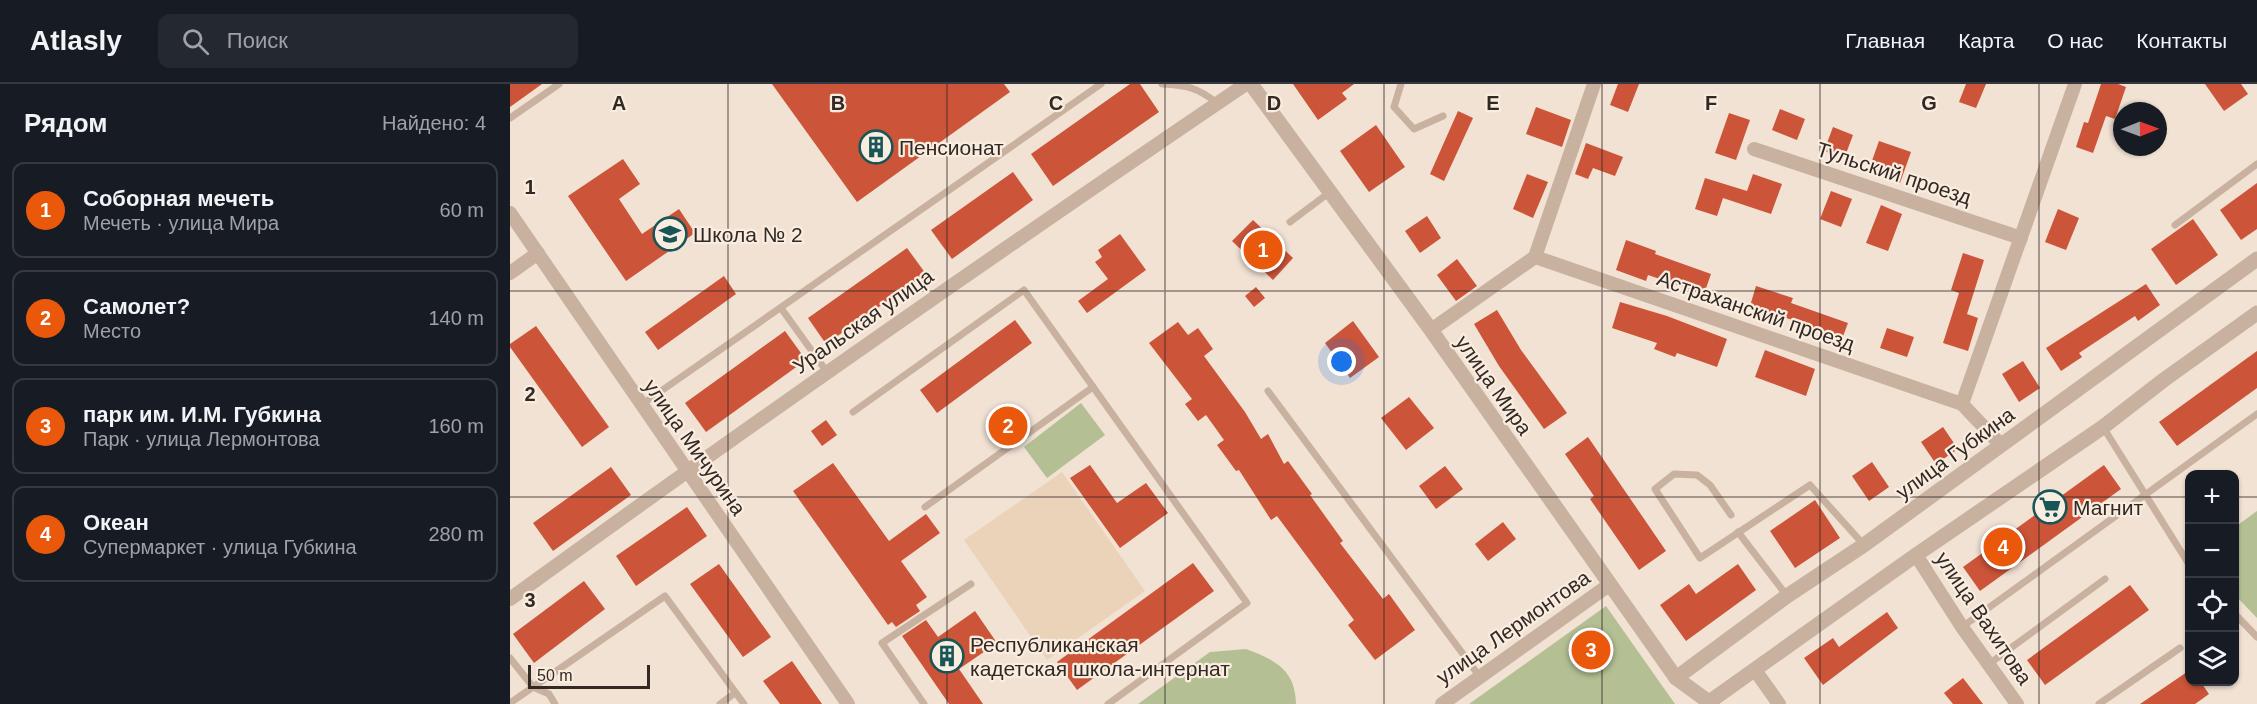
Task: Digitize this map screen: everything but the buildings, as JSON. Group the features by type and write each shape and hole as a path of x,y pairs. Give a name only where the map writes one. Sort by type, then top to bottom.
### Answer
{"street":[{"name":"Уральская улица","path":"510,599 686,471 989,258 1246,84"},
{"name":"улица Мира","path":"1251,84 1431,330 1676,678 1709,703"},
{"path":"1431,330 1535,257 1594,84"},
{"path":"2001,445 1962,404 2072,85"},
{"name":"Тульский проезд","path":"1754,149 2021,238"},
{"name":"улица Мичурина","path":"510,213 848,704"},
{"path":"510,273 538,253"},
{"name":"Астраханский проезд","path":"1535,257 1962,404"},
{"name":"улица Губкина","path":"1676,678 2257,259"},
{"path":"1709,703 1916,555 2103,427 2257,313"},
{"name":"улица Вахитова","path":"1916,555 1962,627 2017,704"},
{"name":"улица Лермонтова","path":"1442,704 1609,585"},
{"path":"1755,670 1779,704"}],"lane":[{"path":"510,118 559,84"},
{"path":"641,405 1101,84"},
{"path":"1162,84 1186,85 1205,94 1217,104"},
{"path":"1401,84 1394,107 1414,129 1443,116"},
{"path":"2175,225 2257,164"},
{"path":"1290,222 1330,192"},
{"path":"853,412 1024,290 1247,603 1108,704"},
{"path":"781,308 827,372"},
{"path":"925,507 1093,387"},
{"path":"1268,391 1480,677"},
{"path":"1962,627 2257,414"},
{"path":"2103,427 2185,558"},
{"path":"1731,515 1710,485 1697,475 1674,474 1655,489 1700,558 1810,485 1864,544"},
{"path":"1738,532 1787,596"},
{"path":"1989,664 2105,579"},
{"path":"924,704 882,643 971,584"},
{"path":"510,703 665,596 744,704"},
{"path":"2239,618 2257,637"},
{"path":"2099,704 2180,648"},
{"path":"510,658 533,687 549,694 555,704"},
{"path":"720,704 735,693"}],"green space":[{"path":"1081,403 1105,435 1047,478 1024,447"},
{"path":"2257,511 2257,618 2239,599 2239,524"},
{"path":"1606,606 1675,704 1469,704 1483,694"},
{"path":"1246,649 1266,657 1282,668 1292,682 1296,704 1138,704 1210,652"}],"shaded area":[{"path":"1062,472 1145,591 1047,660 964,540"}],"place":[{"name":"Пенсионат","path":"876,147"},
{"name":"Школа № 2","path":"670,234"},
{"name":"Соборная мечеть","path":"1263,250"},
{"name":"Самолет?","path":"1008,426"},
{"name":"Магнит","path":"2050,507"},
{"name":"Океан","path":"2003,547"},
{"name":"парк им. И.М. Губкина","path":"1591,650"},
{"name":"Республиканская кадетская школа-интернат","path":"947,656"}]}
